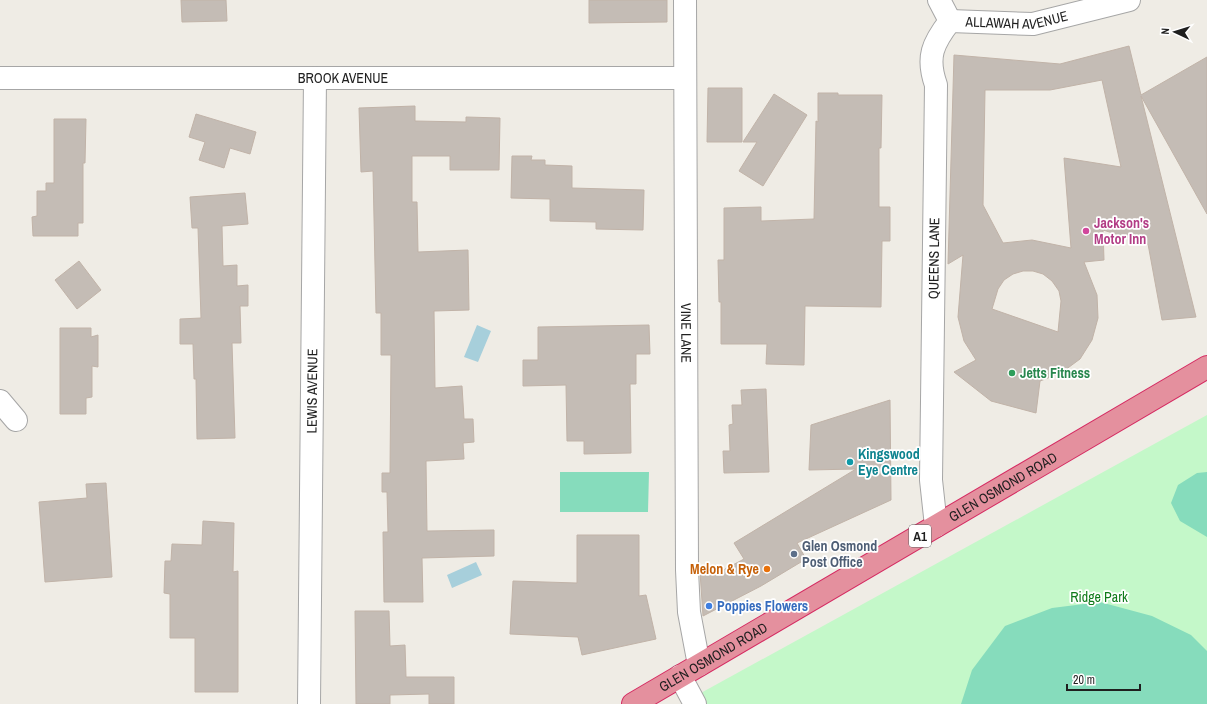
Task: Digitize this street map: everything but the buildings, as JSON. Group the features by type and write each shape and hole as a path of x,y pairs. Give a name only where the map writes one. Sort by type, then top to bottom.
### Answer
{"highway":[{"name":"GLEN OSMOND ROAD","path":"633,704 1207,367"}],"street":[{"name":"VINE LANE","path":"685,0 687,570 689,612 699,665"},
{"path":"939,0 950,21"},
{"name":"ALLAWAH AVENUE","path":"950,21 1032,24 1129,0"},
{"name":"QUEENS LANE","path":"936,526 931,480 936,85 932,74 930,60 937,38 950,21"},
{"name":"BROOK AVENUE","path":"0,78 685,78"},
{"name":"LEWIS AVENUE","path":"309,704 315,78"},
{"path":"0,401 16,420"},
{"path":"680,676 695,704"}],"green space":[{"name":"Ridge Park","path":"1207,415 1207,704 705,704 699,694"},
{"path":"560,472 649,472 648,512 560,512"},
{"path":"1207,472 1207,537 1180,521 1171,503 1178,485 1197,473"},
{"path":"1100,602 1152,616 1191,635 1207,651 1207,704 961,704 972,670 1005,626 1052,608"}],"water":[{"path":"477,325 491,331 478,362 464,357"},
{"path":"476,562 482,575 452,588 447,575"}],"place":[{"name":"Jackson's Motor Inn","path":"1086,231"},
{"name":"Jetts Fitness","path":"1012,373"},
{"name":"Kingswood Eye Centre","path":"850,462"},
{"name":"Glen Osmond Post Office","path":"794,554"},
{"name":"Melon & Rye","path":"767,569"},
{"name":"Poppies Flowers","path":"709,606"}]}
